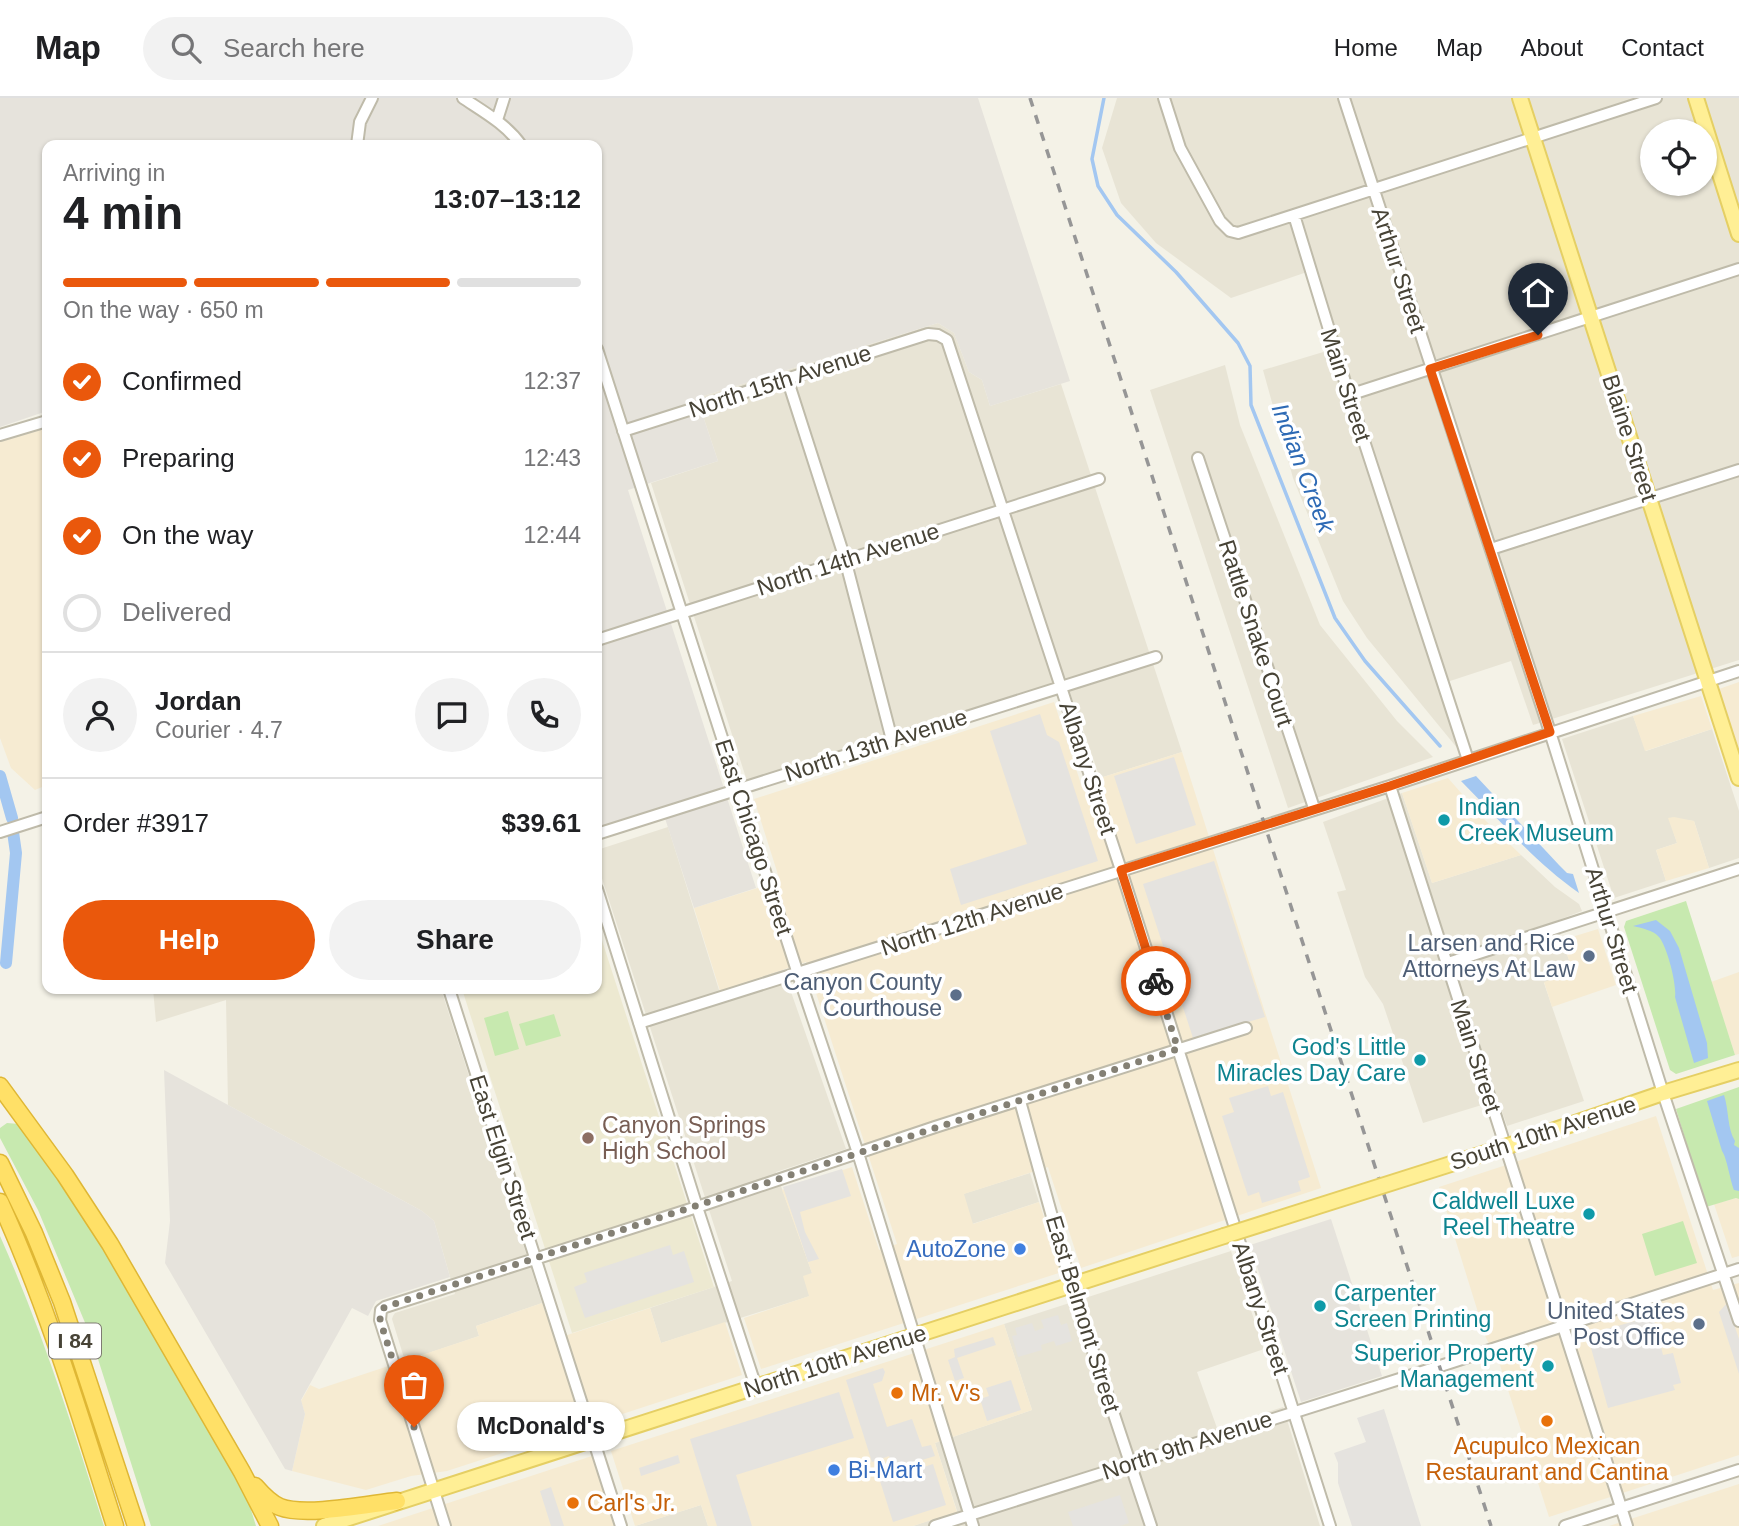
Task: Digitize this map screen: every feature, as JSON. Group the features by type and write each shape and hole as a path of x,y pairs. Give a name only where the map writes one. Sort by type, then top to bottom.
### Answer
{"highway":[{"path":"0,1086 65,1175 110,1244 243,1472 270,1526"},
{"name":"I 84","path":"0,1163 34,1233 62,1302 136,1526"},
{"name":"I 84","path":"0,1202 28,1264 55,1338 115,1526"},
{"path":"243,1472 270,1502 289,1510 397,1502"}],"main road":[{"name":"Blaine Street","path":"1520,98 1739,778"},
{"path":"1696,98 1739,234"},
{"name":"South 10th Avenue","path":"1347,1197 1739,1070"},
{"name":"North 10th Avenue","path":"324,1526 1347,1197"}],"street":[{"path":"358,140 360,122 372,98"},
{"path":"463,98 497,120 518,140"},
{"path":"497,120 504,98"},
{"path":"1164,98 1180,148 1220,221 1230,231 1238,233 1656,98"},
{"name":"Arthur Street","path":"1344,98 1550,732 1662,1093 1739,1321"},
{"name":"Main Street","path":"1294,215 1349,395 1468,760"},
{"path":"1349,395 1739,270"},
{"name":"North 15th Avenue","path":"623,431 928,334 938,335"},
{"name":"Albany Street","path":"938,335 947,340 1003,509 1330,1526"},
{"name":"East Chicago Street","path":"602,365 858,1153 972,1521"},
{"path":"787,378 845,559 892,740"},
{"path":"0,435 42,422"},
{"name":"Rattle Snake Court","path":"1198,458 1314,808"},
{"path":"1491,549 1739,470"},
{"name":"North 14th Avenue","path":"602,638 1099,479"},
{"name":"North 13th Avenue","path":"602,832 1156,657"},
{"name":"North 12th Avenue","path":"639,1023 1390,786 1739,671"},
{"name":"Main Street","path":"1390,786 1627,1526"},
{"path":"0,832 42,819"},
{"path":"1446,964 1739,869"},
{"path":"602,905 696,1207 756,1387"},
{"name":"East Elgin Street","path":"451,994 621,1526"},
{"path":"445,1526 380,1320 381,1310 390,1304 1247,1028"},
{"name":"East Belmont Street","path":"1020,1101 1072,1285 1151,1526"},
{"name":"North 9th Avenue","path":"935,1526 972,1521 1130,1463 1739,1269"},
{"path":"1565,1526 1739,1470"}],"shaded area":[{"path":"0,98 978,98 1070,381 990,406 982,380 969,372 954,333 938,323 697,398 718,461 628,490 756,888 694,908 662,809 602,828 602,140 42,140 42,413 0,427"},
{"path":"1117,98 1739,98 1739,660 1533,725 1511,661 1447,682 1469,745 1458,749 1367,638 1343,601 1293,478 1263,370 1330,350 1307,272 1231,298 1156,243 1121,203 1102,148"},
{"path":"938,323 954,333 969,372 982,380 990,406 1061,384 1182,752 1100,778 1066,681 747,781 651,483 718,461 697,398"},
{"path":"1225,365 1240,425 1320,625 1397,721 1433,757 1288,808 1150,390"},
{"path":"42,429 42,787 35,790 11,768 0,738 0,442"},
{"path":"1739,682 1739,749 1719,689"},
{"path":"1701,696 1712,729 1645,751 1633,716"},
{"path":"1054,702 1081,784 1182,752 1321,1188 1081,1268 1048,1167 964,1194 973,1224 1039,1202 1062,1272 761,1369 744,1318 809,1296 803,1276 812,1273 782,1190 852,1167 879,1250 897,1244 806,962 720,991 694,908 780,881 754,799"},
{"path":"1040,714 1047,735 1059,742 1098,861 961,905 950,869 1027,844 990,731"},
{"path":"1633,716 1646,751 1712,729 1739,811 1739,858 1709,868 1694,821 1669,818 1677,843 1656,850 1666,881 1614,898 1562,739"},
{"path":"1174,757 1196,825 1136,844 1114,776"},
{"path":"1448,778 1521,855 1432,883 1402,793"},
{"path":"1402,793 1432,883 1521,855 1555,887 1579,904 1582,911 1556,921 1573,972 1544,983 1584,1101 1507,1126 1498,1100 1423,1123 1383,1004 1365,977 1337,892 1346,890 1323,822"},
{"path":"1668,818 1694,821 1709,868 1666,881 1656,850 1677,843"},
{"path":"668,827 719,990 783,969 846,1149 776,1172 812,1273 810,1296 661,1343 650,1308 732,1281 602,878 602,848"},
{"path":"1214,861 1265,1017 1193,1038 1143,884"},
{"path":"1598,929 1616,985 1552,1007 1544,982 1573,972 1562,940"},
{"name":"Canyon Springs High School","path":"602,940 714,1287 572,1333 464,994 602,994"},
{"path":"1739,972 1739,1054 1735,1055 1711,982"},
{"path":"153,994 443,994 542,1303 476,1326 479,1336 405,1361 392,1319 395,1313 455,1294 434,1221 422,1211 228,1105 226,1000 156,1022"},
{"path":"164,1070 422,1211 434,1221 450,1277 376,1301 368,1316 352,1308 301,1400 305,1414 292,1471 285,1469 165,1263 170,1221"},
{"path":"1268,1086 1271,1096 1283,1092 1310,1177 1298,1181 1301,1191 1262,1203 1259,1192 1248,1196 1222,1116 1234,1112 1229,1098"},
{"path":"1656,1116 1713,1290 1739,1283 1739,1455 1549,1517 1499,1362 1486,1338 1439,1187"},
{"path":"842,1169 851,1196 800,1212 805,1232 819,1259 808,1262 783,1187"},
{"path":"1030,1173 1039,1202 972,1224 963,1194"},
{"path":"1737,1198 1739,1256 1732,1258 1714,1204"},
{"path":"1331,1219 1382,1376 1301,1402 1250,1245"},
{"path":"670,1245 673,1255 684,1251 694,1282 585,1318 574,1287 587,1282 584,1273"},
{"path":"1231,1251 1264,1349 1197,1372 1217,1428 1283,1407 1320,1526 913,1526 957,1511 935,1443 1032,1410 1004,1324"},
{"path":"542,1303 555,1339 650,1308 661,1343 725,1322 742,1375 447,1471 411,1476 366,1490 292,1471 305,1414 301,1401 310,1385 319,1389 479,1336 476,1326"},
{"path":"1727,1303 1739,1339 1739,1374 1719,1312"},
{"path":"1058,1315 1061,1325 1067,1323 1072,1341 1056,1346 1054,1341 1041,1345 1042,1350 1018,1357 1012,1336 1017,1335 1015,1328 1032,1323 1035,1331 1044,1328 1041,1320"},
{"path":"1653,1316 1663,1355 1673,1353 1681,1383 1673,1385 1675,1390 1608,1408 1591,1348 1603,1330"},
{"path":"1004,1324 1032,1410 935,1443 957,1512 913,1526 708,1526 701,1505 635,1526 611,1451"},
{"path":"993,1337 996,1345 957,1358 964,1378 955,1381 948,1360 955,1357 954,1349"},
{"path":"883,1368 885,1372 882,1381 873,1384 887,1427 912,1419 922,1447 931,1445 935,1456 893,1469 889,1456 872,1462 846,1380"},
{"path":"1011,1380 1021,1410 987,1421 980,1399 989,1396 986,1388"},
{"path":"839,1392 854,1438 736,1475 752,1526 717,1526 690,1439"},
{"path":"1384,1409 1421,1526 1352,1526 1338,1483 1338,1463 1334,1453 1366,1442 1357,1418"},
{"path":"678,1455 680,1463 641,1476 639,1468"},
{"path":"592,1456 614,1526 378,1526"},
{"path":"933,1464 946,1505 893,1522 880,1481"},
{"path":"1739,1484 1739,1526 1609,1526"},
{"path":"551,1487 564,1526 551,1526 540,1491"},
{"path":"1120,1495 1129,1523 1120,1526 1073,1526 1068,1512"},
{"path":"701,1505 708,1526 635,1526"}],"green space":[{"path":"1686,901 1735,1055 1676,1074 1670,1070 1624,927 1626,921"},
{"path":"508,1011 519,1049 495,1056 484,1018"},
{"path":"554,1014 561,1036 526,1046 519,1024"},
{"path":"1739,1087 1739,1199 1706,1207 1676,1109"},
{"path":"7,1123 19,1124 72,1199 125,1285 247,1497 256,1526 151,1526 91,1337 38,1210 0,1138 0,1128"},
{"path":"1683,1221 1697,1263 1655,1276 1642,1234"},
{"path":"0,1236 43,1343 104,1526 0,1526"}],"water":[{"path":"1476,776 1559,865 1567,873 1573,874 1579,893 1532,854 1461,781"},
{"path":"1656,920 1670,931 1679,948 1707,1043 1708,1058 1694,1063 1675,997 1673,975 1665,948 1656,935 1633,926"},
{"path":"1724,1095 1734,1145 1739,1148 1739,1191 1734,1190 1707,1101"}],"waterway":[{"name":"Indian Creek","path":"1104,98 1092,159 1098,186 1117,215 1176,272 1238,343 1250,366 1251,405 1335,618 1365,661 1440,746"},
{"path":"0,776 12,818"},
{"path":"6,963 16,853 13,832"}],"railway":[{"path":"1030,98 1491,1526"}],"way so far":[{"path":"414,1427 380,1320 381,1310 385,1307 1178,1049 1156,981"}],"place":[{"name":"Indian Creek Museum","path":"1444,820"},
{"name":"Larsen and Rice Attorneys At Law","path":"1589,956"},
{"name":"Canyon County Courthouse","path":"956,995"},
{"name":"God's Little Miracles Day Care","path":"1420,1060"},
{"name":"Canyon Springs High School","path":"588,1138"},
{"name":"Caldwell Luxe Reel Theatre","path":"1589,1214"},
{"name":"AutoZone","path":"1020,1249"},
{"name":"Carpenter Screen Printing","path":"1320,1306"},
{"name":"United States Post Office","path":"1699,1324"},
{"name":"Superior Property Management","path":"1548,1366"},
{"name":"Mr. V's","path":"897,1393"},
{"name":"Acupulco Mexican Restaurant and Cantina","path":"1547,1421"},
{"name":"McDonald's","path":"414,1427"},
{"name":"Bi-Mart","path":"834,1470"},
{"name":"Carl's Jr.","path":"573,1503"}],"route":[{"path":"1156,981 1121,870 1390,786 1550,732 1430,369 1538,335"}]}
